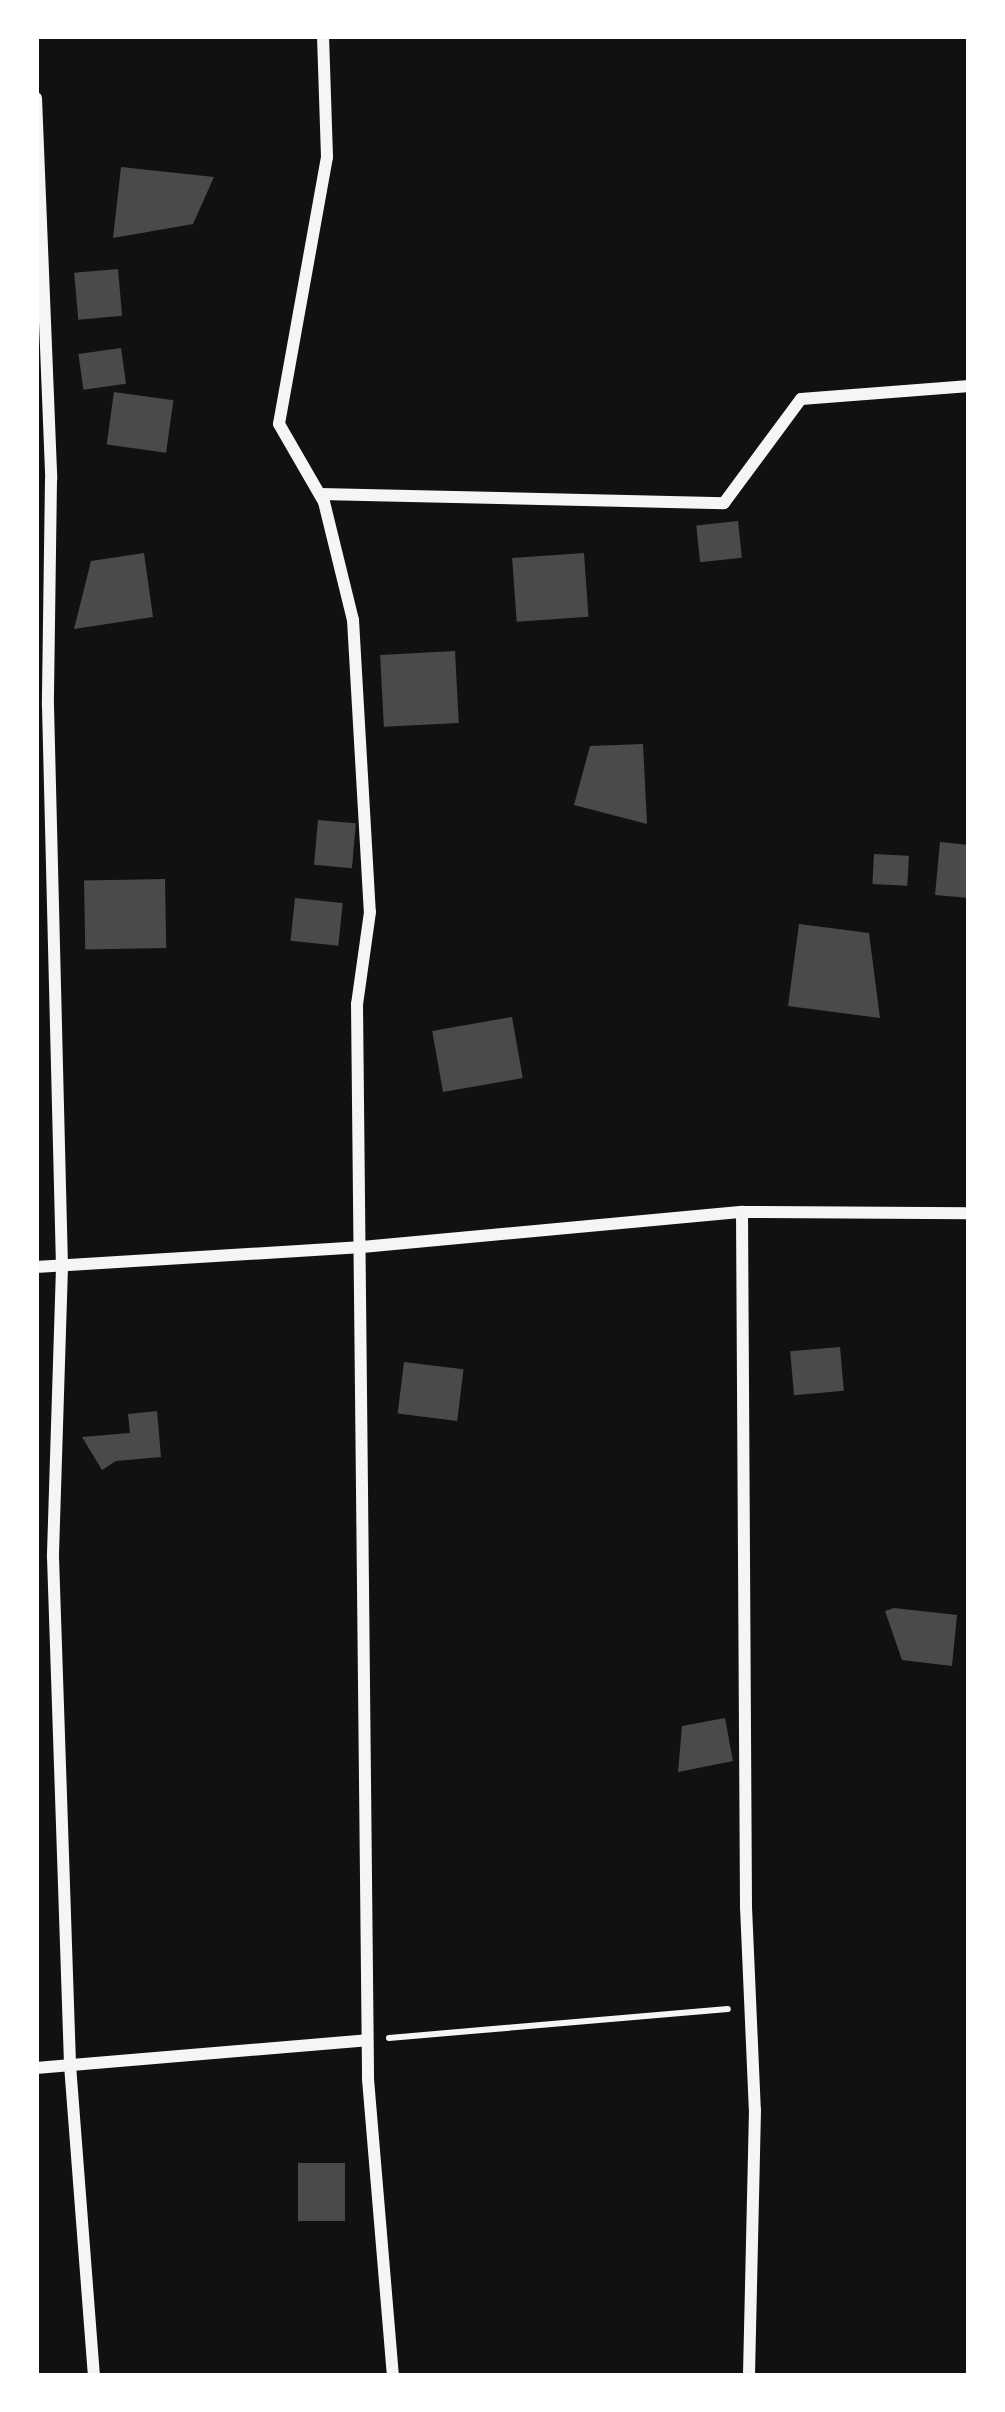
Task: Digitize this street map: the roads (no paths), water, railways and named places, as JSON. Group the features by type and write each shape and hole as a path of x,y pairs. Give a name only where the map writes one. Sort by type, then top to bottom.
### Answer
{"street":[{"path":"323,36 327,157 279,424 320,494 353,620 370,912 357,1004 367,2040 392,2376"},
{"path":"36,98 51,479 48,706 62,1268 53,1557 70,2065 94,2376"},
{"path":"320,494 724,502 801,399 969,386"},
{"path":"36,1267 362,1246 742,1212 969,1213"},
{"path":"742,1212 755,2110 749,2376"},
{"path":"36,2068 367,2040"}]}
